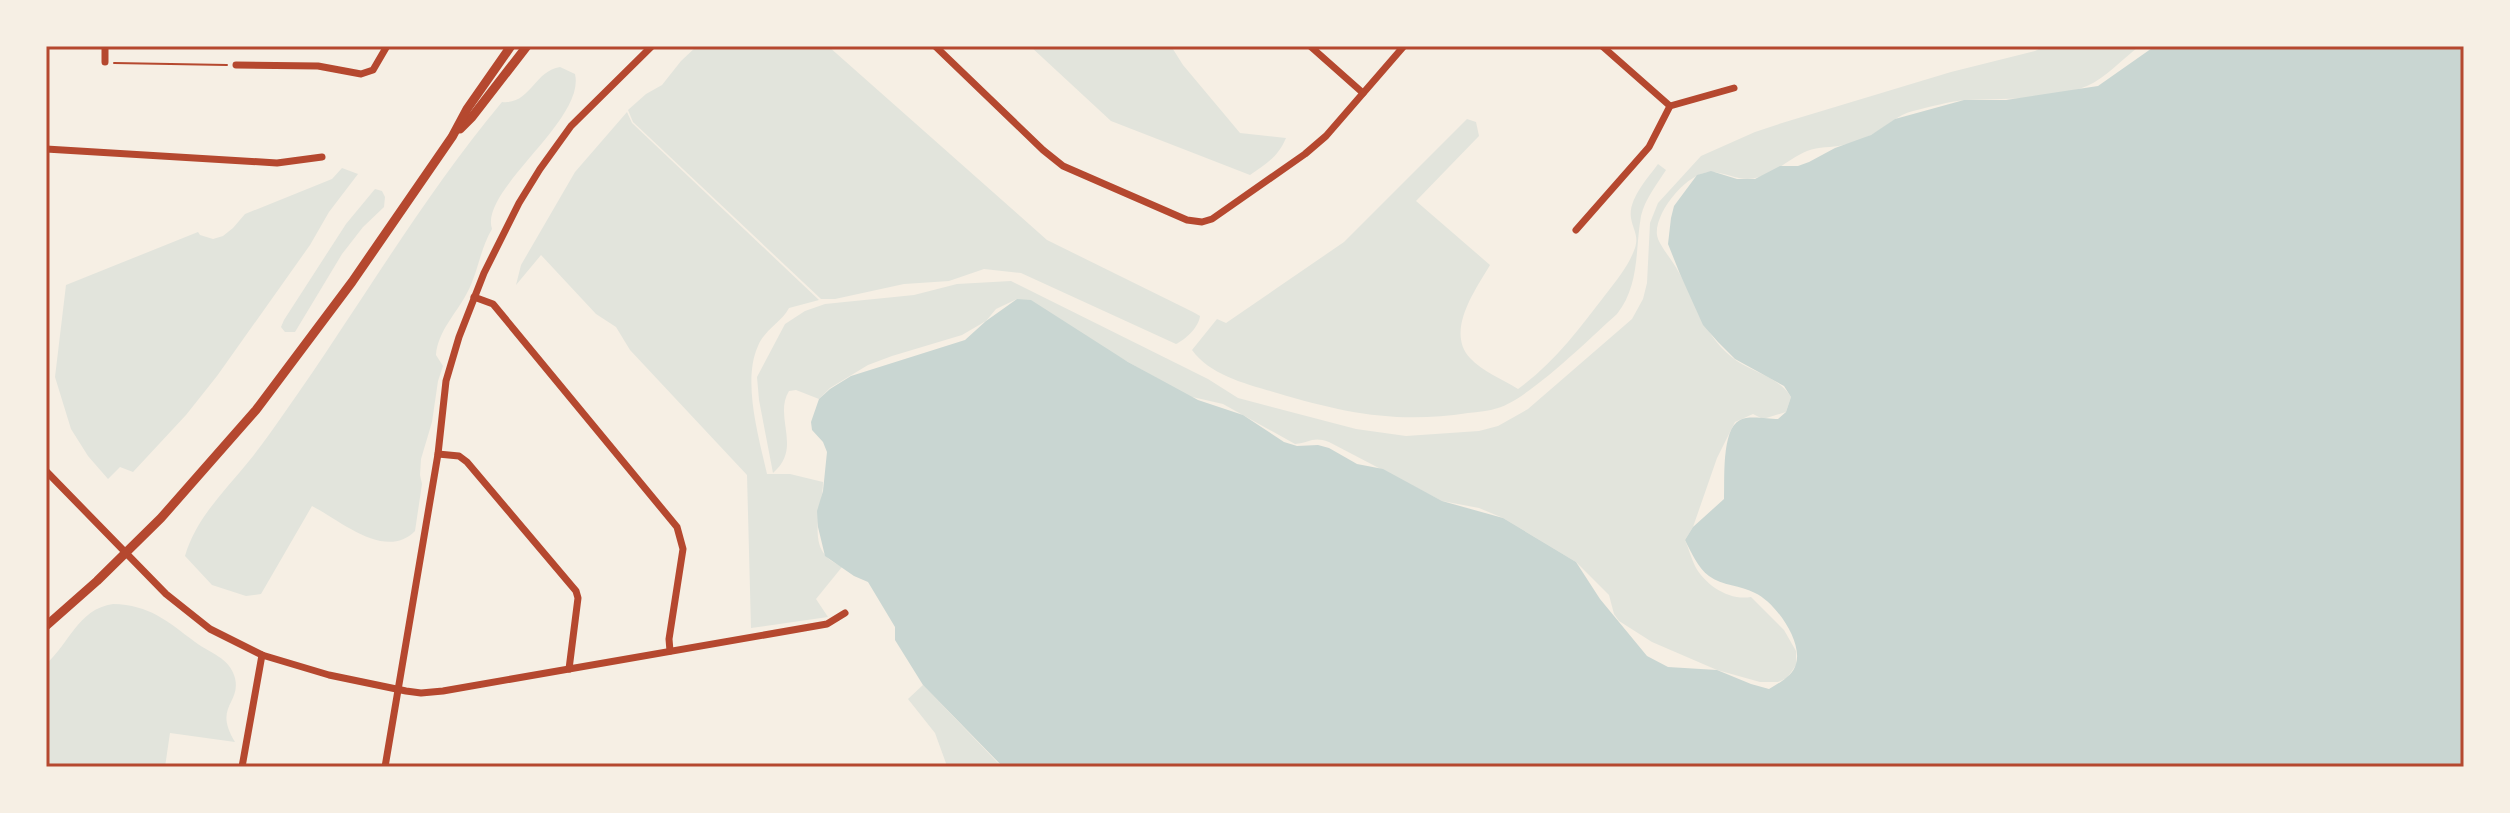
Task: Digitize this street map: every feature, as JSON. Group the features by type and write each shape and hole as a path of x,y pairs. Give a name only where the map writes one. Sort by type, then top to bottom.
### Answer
{"main road":[{"path":"46,626 161,518 256,410 299,355 452,137 467,109 511,46"},
{"path":"452,137 472,117 527,46"}],"street":[{"path":"105,46 105,62"},
{"path":"236,65 318,66 361,74 373,70 387,46"},
{"path":"385,767 438,454 446,381 459,337 484,273 540,169 571,126 652,46"},
{"path":"935,46 1063,166 1187,220 1202,222 1225,211 1326,136 1404,46"},
{"path":"1310,46 1363,93"},
{"path":"1602,46 1670,106"},
{"path":"1576,230 1649,147 1670,106 1734,88"},
{"path":"46,149 277,163 322,157"},
{"path":"474,297 493,304 677,527 683,549 669,639 670,651"},
{"path":"438,454 459,456 467,462 576,591 578,598 569,669"},
{"path":"46,471 166,594 210,629 262,655 329,675 398,690 421,693 443,691 827,624 845,613"},
{"path":"242,767 262,655"}],"path":[{"path":"105,62 236,65"}],"shaded area":[{"path":"697,46 828,46 1047,240 1193,312 1200,316 1197,324 1176,344 1021,273 984,269 949,281 904,284 835,299 821,299 633,122 628,110 662,85"},
{"path":"1030,46 1171,46 1183,65 1240,133 1286,138 1275,155 1250,175 1111,121"},
{"path":"2045,46 2140,46 2101,78 2073,91 2028,98 1961,101 1913,111 1865,138 1807,151 1772,172 1753,179 1703,173 1675,194 1661,215 1658,239 1709,331 1737,361 1767,376 1791,397 1786,412 1763,419 1753,414 1735,422 1717,458 1693,527 1685,540 1695,566 1705,579 1726,594 1751,597 1784,630 1796,651 1796,665 1787,678 1778,682 1760,682 1717,670 1652,642 1619,621 1609,595 1576,562 1503,518 1479,508 1442,501 1329,442 1315,440 1295,444 1223,404 1188,396 1017,299 996,309 986,321 962,335 868,365 830,388 819,399 796,390 789,391 784,411 786,453 773,473 757,377 785,324 805,311 825,304 914,295 957,284 1011,281 1208,379 1238,398 1356,429 1406,436 1479,431 1498,426 1528,409 1632,319 1643,299 1647,283 1650,223 1658,203 1701,156 1782,123"},
{"path":"2155,46 2464,46 2464,767 1003,767 923,685 895,640 895,627 868,582 825,556 817,511 823,491 827,452 812,430 811,422 819,399 851,376 965,340 1017,299 1031,300 1128,362 1198,400 1243,415 1284,442 1329,448 1357,464 1383,469 1442,501 1503,518 1576,562 1600,599 1647,656 1668,667 1717,670 1769,689 1789,676 1796,664 1795,644 1786,623 1763,598 1705,573 1685,540 1693,527 1724,499 1725,456 1734,425 1748,418 1778,419 1786,412 1791,397 1784,386 1735,359 1703,325 1668,244 1674,206 1697,175 1711,171 1737,179 1755,179 1780,166 1798,166 1809,162 1835,148 1871,135 1895,119 1964,100 2006,100 2098,86"},
{"path":"560,67 575,74 574,92 565,112 501,195 492,213 492,229 471,285 437,346 436,355 443,366 421,459 422,484 415,531 391,542 377,540 312,506 261,594 246,596 212,585 185,556 203,517 272,431 472,139 502,102 519,98 544,75"},
{"path":"627,112 632,123 819,300 789,308 765,335 753,360 752,392 767,474 790,474 823,482 818,540 826,556 842,567 816,599 828,617 751,628 747,475 630,350 616,327 596,314 541,255 516,285 521,265 575,172"},
{"path":"1467,119 1476,122 1479,136 1416,201 1490,265 1465,310 1461,335 1463,347 1480,367 1518,389 1565,345 1622,272 1636,243 1631,211 1636,196 1658,164 1666,170 1641,216 1633,279 1624,303 1617,314 1559,366 1526,392 1498,408 1442,416 1394,417 1325,406 1242,382 1219,373 1192,350 1217,319 1226,323 1344,242"},
{"path":"342,168 358,174 217,376 133,472 120,467 108,479 71,429 55,377 66,285 198,232 213,239 223,236 245,214 332,179"},
{"path":"375,189 382,191 385,197 384,207 342,254 295,332 285,332 281,327 284,320 346,224"},
{"path":"113,604 148,611 229,665 236,687 227,720 235,742 170,733 165,767 46,767 46,664 83,620 101,607"},
{"path":"923,685 1003,767 947,766 935,733 908,699"}]}
